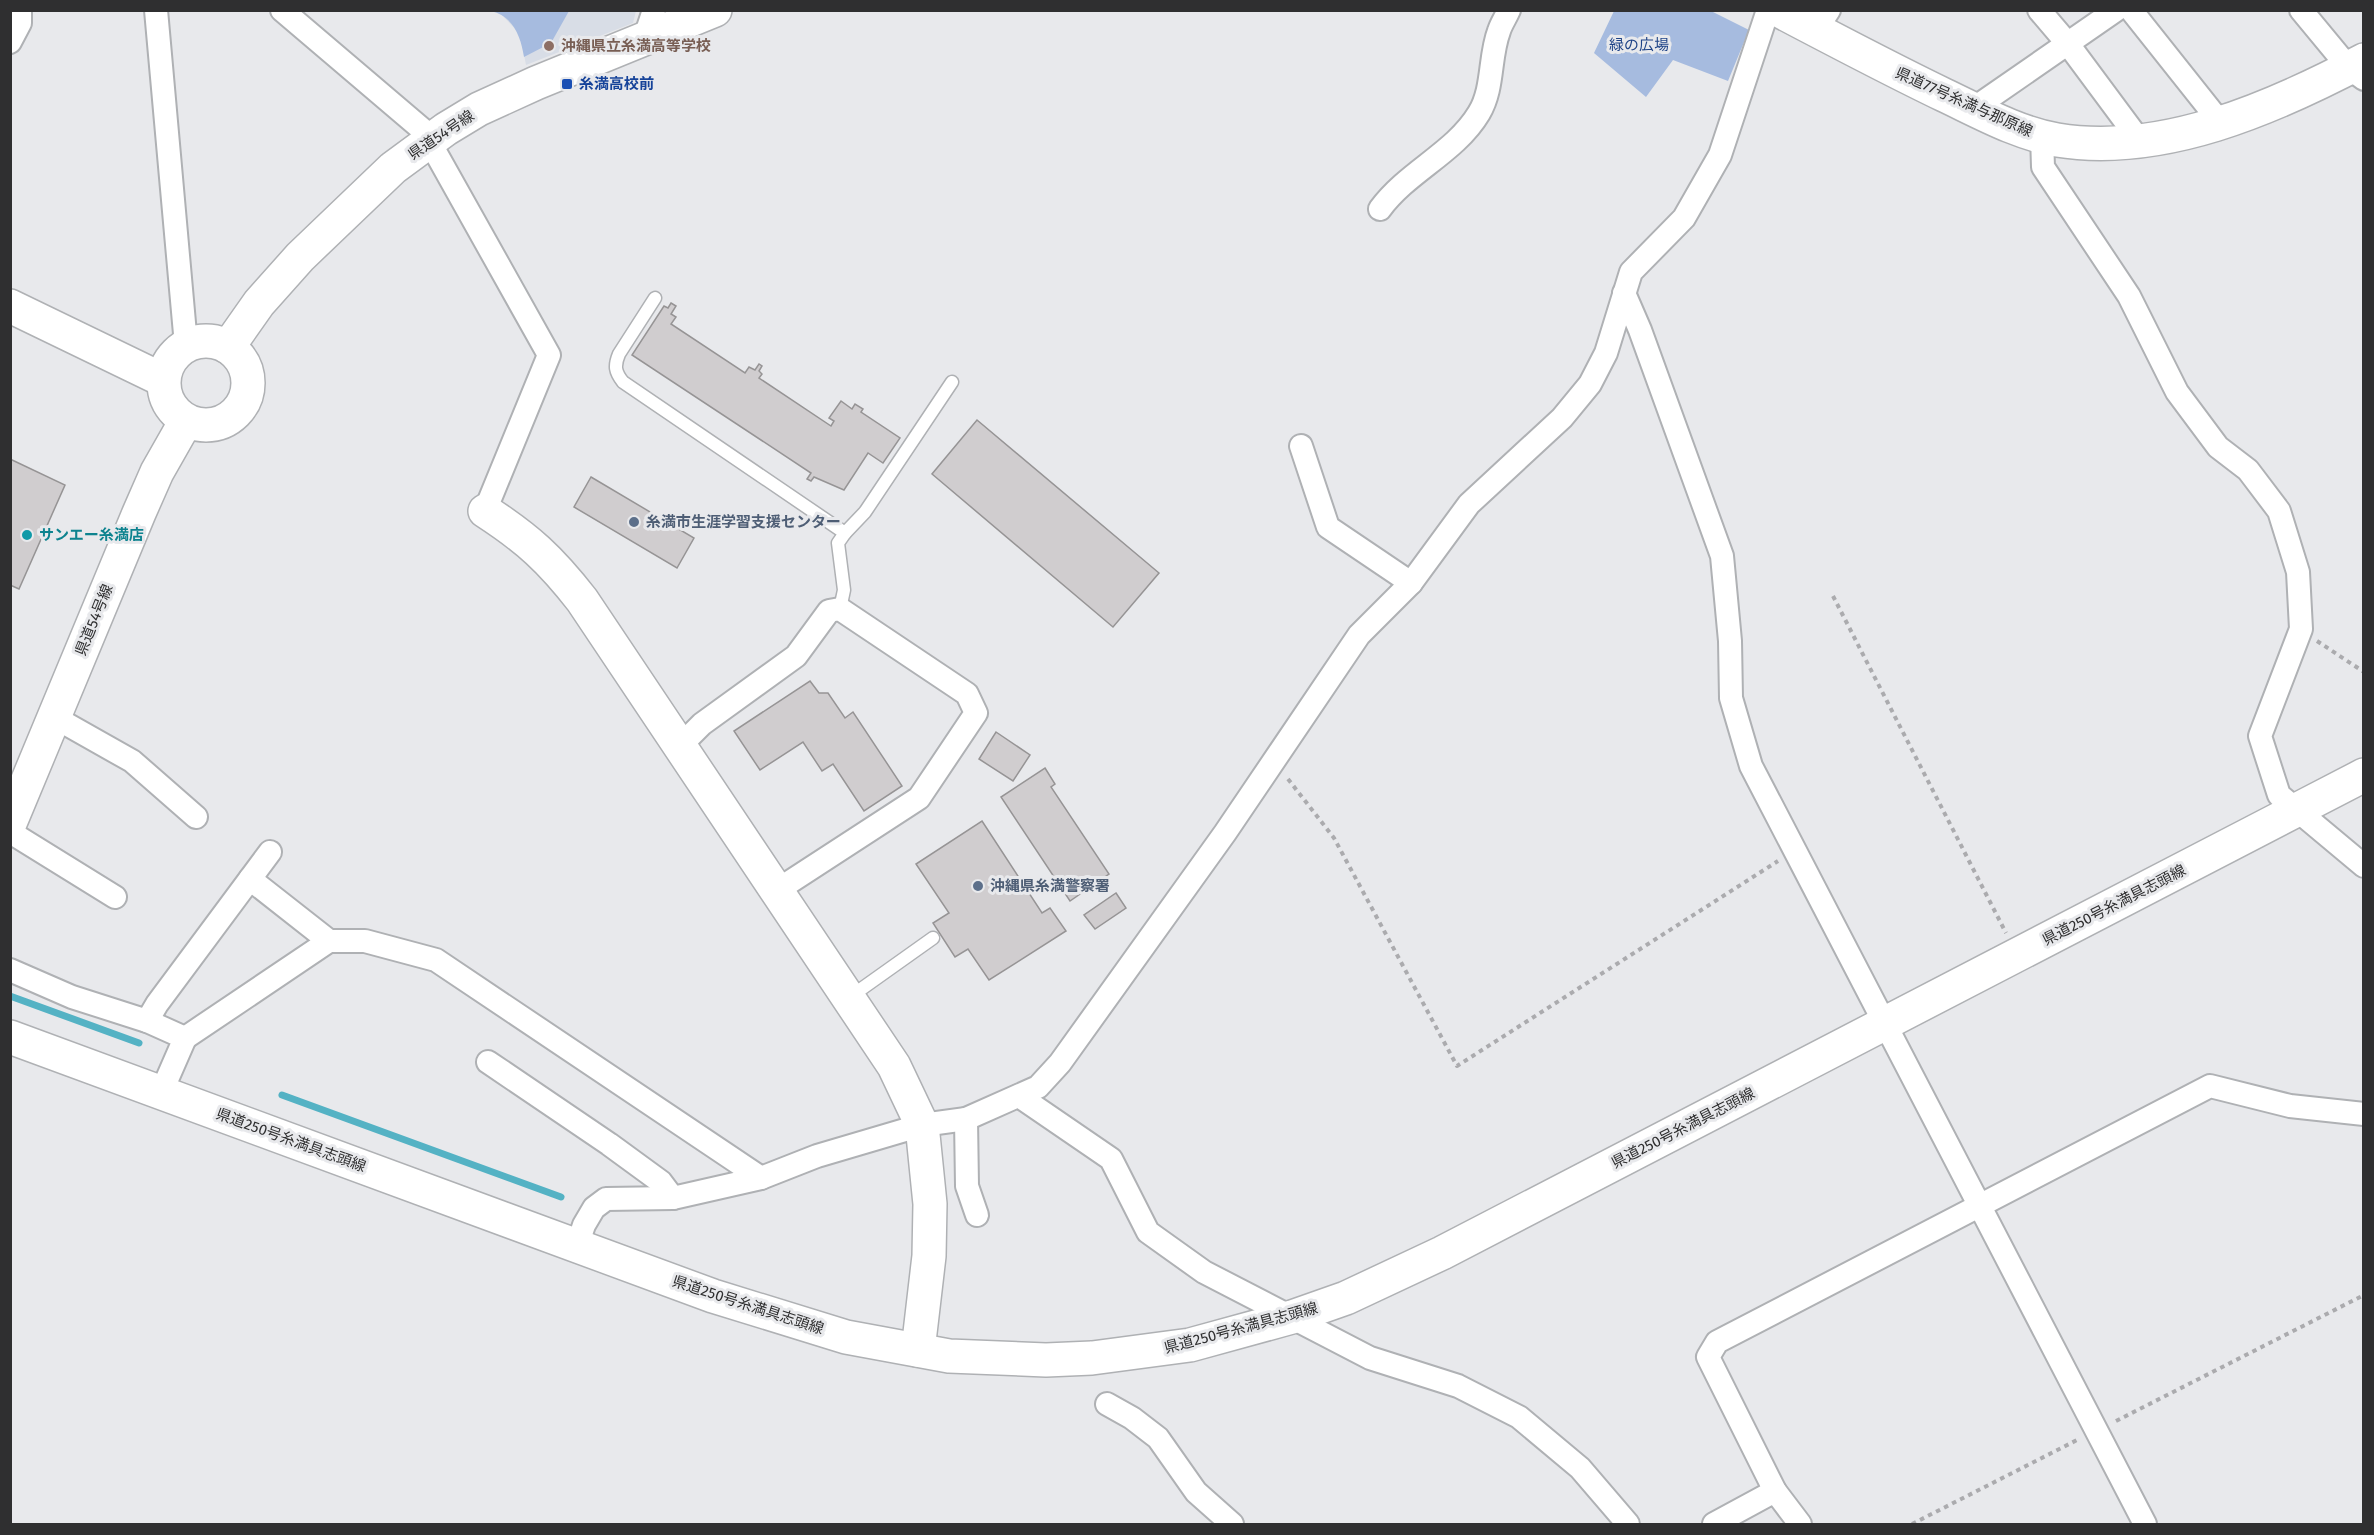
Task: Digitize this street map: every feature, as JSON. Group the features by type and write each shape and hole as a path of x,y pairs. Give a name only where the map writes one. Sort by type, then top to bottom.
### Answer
{"main road":[{"name":"県道54号線","path":"228,347 259,303 300,257 386,175 430,141 479,109 649,25 715,10"},
{"name":"県道77号糸満与那原線","path":"1778,10 1822,20 1973,109 2042,136 2107,143 2140,141 2220,122 2359,69"},
{"path":"10,306 163,380"},
{"path":"200,341 214,342 228,347 239,357 246,369 248,384 246,398 239,410 228,420 215,425 200,426 186,421 168,404 163,380 170,360 186,345 200,341"},
{"name":"県道54号線","path":"10,823 157,471 186,421"},
{"path":"485,511 520,534 554,564 582,600 894,1066 922,1125 930,1214 923,1328 918,1350"},
{"name":"県道250号糸満具志頭線","path":"10,1037 713,1296 846,1338 949,1356 1046,1360 1092,1358 1190,1345 1292,1317 1346,1298 1442,1254 2364,775"}],"street":[{"path":"10,42 20,23 20,10"},
{"path":"156,10 186,345"},
{"path":"282,10 423,130 549,355 485,511"},
{"path":"1380,209 1392,192 1456,142 1481,110 1488,90 1498,32 1509,10"},
{"path":"577,1246 584,1225 594,1208 606,1199 674,1198 761,1178 817,1156 922,1125 966,1119 1038,1087 1060,1063 1275,762 1359,635 1411,583 1469,504 1562,418 1590,384 1606,353 1631,272 1684,218 1720,155 1768,10"},
{"path":"2039,10 2068,44 2140,141"},
{"path":"1973,109 2116,10"},
{"path":"2131,10 2220,122"},
{"path":"2301,10 2359,69"},
{"path":"2042,136 2043,167 2129,296 2177,392 2218,447 2248,470 2279,511 2298,572 2301,630 2260,736 2279,795 2295,811 2364,866"},
{"path":"1624,293 1640,330 1722,556 1730,641 1731,698 1751,766 1797,849 2145,1524"},
{"path":"1300,446 1328,527 1411,583"},
{"path":"679,747 702,724 796,656 829,611 840,609 967,694 976,713 919,798 776,891"},
{"path":"54,717 132,761 196,817"},
{"path":"10,832 114,897"},
{"path":"147,1021 157,1004 270,852"},
{"path":"250,879 329,941"},
{"path":"161,1093 184,1038 329,941 365,941 436,960 761,1178"},
{"path":"10,970 72,997 147,1021 184,1038"},
{"path":"488,1062 652,1175 674,1198"},
{"path":"1800,1524 1775,1491 1707,1358 1717,1342 2210,1086 2290,1106 2364,1114"},
{"path":"1018,1096 1111,1159 1148,1232 1204,1272 1370,1358 1458,1386 1519,1417 1580,1468 1628,1524"},
{"path":"966,1119 967,1186 976,1215"},
{"path":"1107,1404 1132,1418 1158,1438 1196,1492 1232,1524"},
{"path":"1714,1524 1775,1491"}],"lane":[{"path":"655,298 615,362 616,373 623,382 845,533"},
{"path":"840,609 844,590 838,543 865,512 952,382"},
{"path":"849,998 933,938"}],"path":[{"path":"1833,596 2017,955"},
{"path":"2301,630 2364,672"},
{"path":"1275,762 1334,838 1457,1066 1797,849"},
{"path":"1912,1524 2364,1295"}],"shaded area":[{"name":"沖縄県立糸満高等学校","path":"490,11 636,11 633,23 526,65 520,34 499,12"}],"green space":[{"path":"490,11 569,11 551,43 524,57 521,42 510,22 498,13"},
{"name":"緑の広場","path":"1614,11 1711,11 1749,30 1728,81 1673,60 1646,97 1594,53"}],"building":[{"path":"671,303 676,306 671,314 676,317 671,324 745,373 749,367 755,370 759,364 762,366 759,371 762,374 759,378 831,426 834,421 829,418 841,401 852,409 855,404 863,409 861,412 900,438 883,463 868,453 844,490 814,477 811,481 807,479 811,473 632,355 664,306 668,308"},
{"path":"977,420 1159,573 1113,627 932,474"},
{"name":"サンエー糸満店","path":"10,459 65,485 19,589 10,585"},
{"name":"糸満市生涯学習支援センター","path":"591,477 694,538 677,568 574,507"},
{"path":"810,681 819,693 828,693 845,718 853,712 902,786 864,811 833,764 822,771 803,742 760,770 734,731"},
{"path":"996,732 1030,755 1013,781 979,759"},
{"path":"1045,768 1055,784 1051,787 1109,874 1070,901 1001,797"},
{"name":"沖縄県糸満警察署","path":"982,821 1042,913 1050,908 1066,931 989,980 968,949 955,957 933,923 949,913 916,864"},
{"path":"1116,893 1126,908 1095,929 1084,915"}],"waterway":[{"path":"10,996 139,1043"},
{"path":"282,1095 561,1197"}],"place":[{"name":"沖縄県立糸満高等学校","path":"549,46"},
{"name":"糸満高校前","path":"567,84"},
{"name":"糸満市生涯学習支援センター","path":"634,522"},
{"name":"サンエー糸満店","path":"27,535"},
{"name":"沖縄県糸満警察署","path":"978,886"}]}
